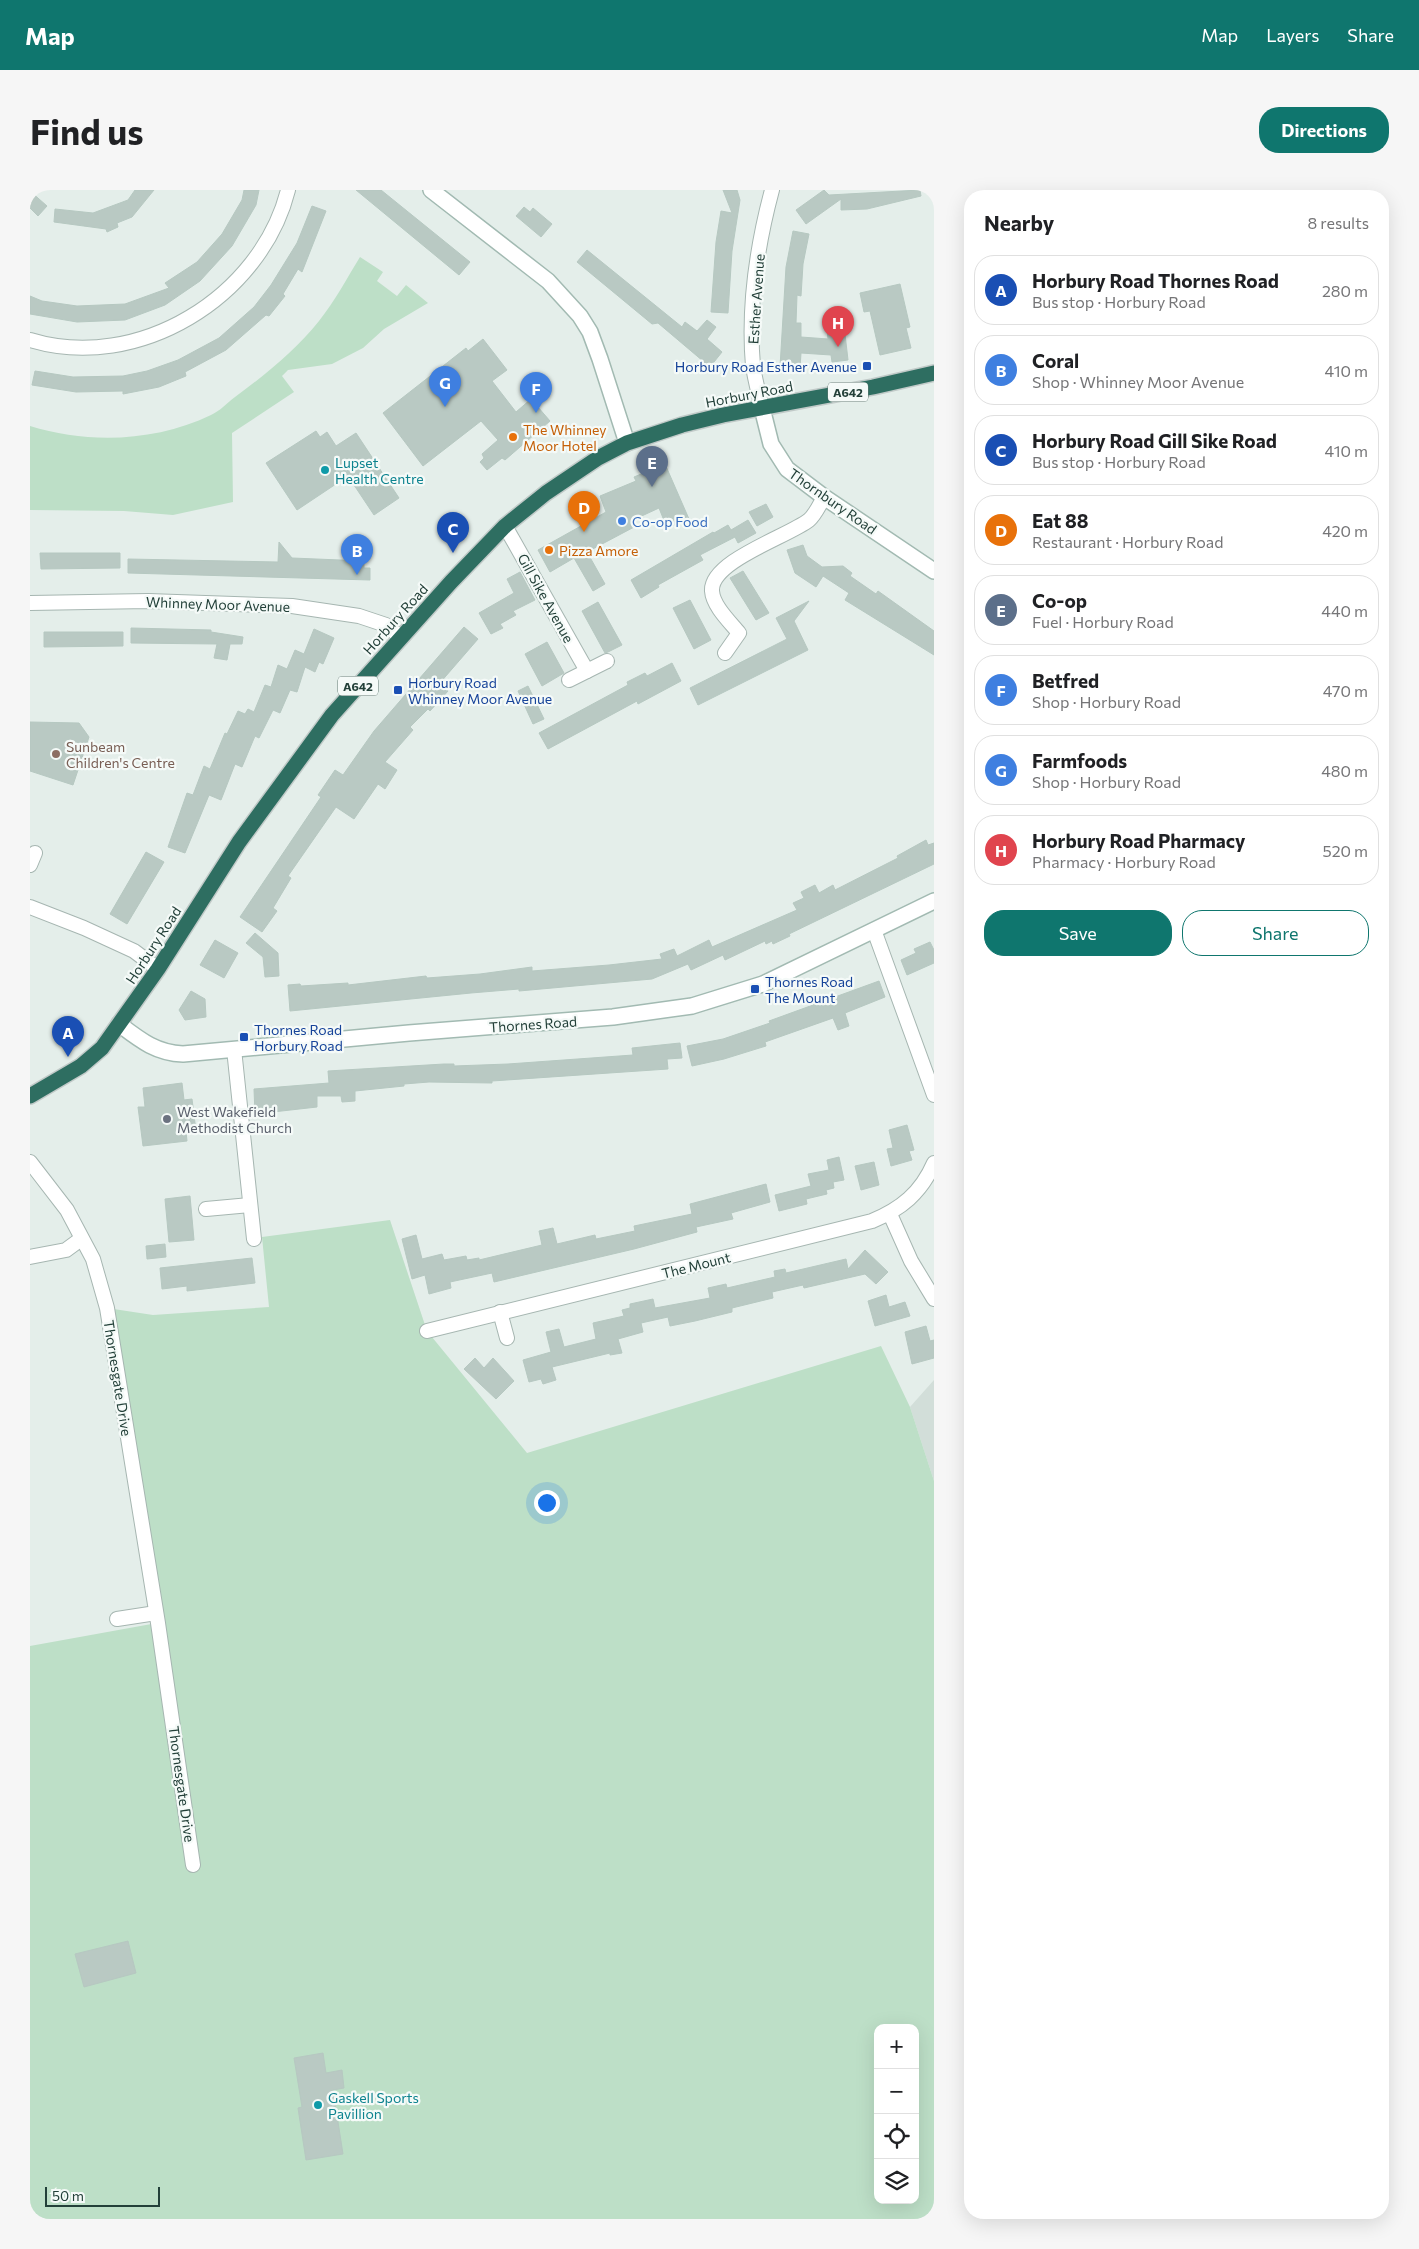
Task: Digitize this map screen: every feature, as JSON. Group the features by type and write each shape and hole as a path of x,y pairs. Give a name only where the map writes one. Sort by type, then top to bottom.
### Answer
{"highway":[{"name":"Horbury Road","path":"30,1096 82,1066 102,1048 158,969 239,842 332,715 400,637 506,526 546,492 598,458 627,443 682,425 934,373"}],"street":[{"path":"30,340 72,347 106,346 140,339 172,327 203,310 230,288 252,263 271,234 288,190"},
{"path":"432,190 548,281 580,316 590,332 600,358 627,443"},
{"name":"Esther Avenue","path":"762,408 754,369 752,331 759,253 772,190"},
{"name":"Thornbury Road","path":"762,408 767,433 786,469 934,571"},
{"path":"725,653 739,633 715,602 712,590 714,580 732,561 810,519 824,497"},
{"name":"Gill Sike Avenue","path":"506,526 587,671"},
{"name":"Whinney Moor Avenue","path":"30,603 148,601 292,606 359,616 386,625 400,637"},
{"path":"569,680 607,661"},
{"name":"Thornes Road","path":"119,1024 140,1041 168,1054 183,1054 613,1018 692,1006 764,984 934,901"},
{"path":"30,907 134,951 158,969"},
{"path":"874,930 934,1095"},
{"path":"234,1049 254,1239"},
{"name":"Thornesgate Drive","path":"30,1162 68,1210 81,1239 93,1259 107,1308 156,1613 193,1865"},
{"name":"The Mount","path":"427,1332 500,1312 848,1228 890,1214 905,1204 918,1191 934,1163"},
{"path":"206,1209 250,1205"},
{"path":"890,1214 911,1261 934,1299"},
{"path":"30,1257 66,1250 81,1239"},
{"path":"500,1312 507,1338"},
{"path":"117,1619 156,1613"}],"shaded area":[{"path":"934,1380 934,1481 910,1407"}],"green space":[{"path":"360,257 383,272 377,281 397,296 406,285 428,303 384,329 363,348 332,364 288,370 282,376 294,392 232,433 233,502 173,515 124,511 30,510 30,426 75,436 121,437 167,431 190,424 214,413 280,362 310,332 330,306"},
{"path":"390,1220 427,1331 527,1453 881,1346 910,1407 934,1481 934,2219 30,2219 30,1646 157,1623 107,1308 153,1315 269,1307 262,1237"}],"building":[{"path":"135,190 154,190 132,217 117,223 118,227 107,232 106,229 54,222 55,209 93,213 128,200"},
{"path":"244,190 259,190 256,205 232,246 200,281 165,305 125,320 77,322 30,314 30,296 42,301 77,306 125,304 169,288 165,283 197,262 222,234 242,200"},
{"path":"356,190 381,190 470,262 459,275"},
{"path":"723,190 737,190 740,200 732,251 728,313 711,312 716,242 721,211 732,213"},
{"path":"824,190 829,195 920,190 921,196 867,209 841,210 841,199 806,224 796,210"},
{"path":"30,191 47,206 38,216 30,208"},
{"path":"312,206 326,211 302,272 298,269 283,294 285,296 269,316 266,315 226,350 185,372 186,376 159,387 123,394 123,391 76,392 32,385 35,371 73,377 123,376 147,371 178,360 219,338 254,307 271,285 297,243"},
{"path":"524,207 530,212 533,208 552,224 541,237 516,216"},
{"path":"793,231 809,234 803,264 801,296 797,295 796,323 801,323 801,337 828,339 827,330 840,328 840,334 845,334 848,360 832,362 831,355 801,353 800,368 780,367 786,267"},
{"path":"587,250 682,327 685,322 697,331 707,320 716,327 707,339 722,352 710,367 658,323 652,324 577,262"},
{"path":"900,284 910,327 906,328 911,348 880,355 870,311 864,312 860,293"},
{"path":"483,339 507,370 492,381 516,412 531,399 550,421 505,460 502,458 487,470 480,462 484,458 482,454 498,440 481,421 423,466 383,413 466,348 468,351"},
{"name":"Lupset Health Centre","path":"316,431 320,437 327,432 336,446 356,433 399,498 374,515 348,476 297,510 266,463"},
{"path":"665,464 689,519 667,528 659,508 633,520 636,526 587,552 605,584 593,591 574,558 550,572 538,550 606,512 600,496 636,481 634,477"},
{"path":"766,504 773,517 757,526 749,512"},
{"path":"748,520 756,533 738,543 735,537 700,555 703,560 658,585 659,587 641,598 631,580 713,532 728,525 731,530"},
{"path":"279,542 292,558 364,561 364,568 370,568 370,580 128,573 128,559 278,562"},
{"path":"803,545 807,556 822,567 843,566 852,573 850,576 876,594 878,591 934,631 934,655 845,600 849,593 823,576 816,587 795,573 787,550"},
{"path":"40,553 120,553 120,568 41,569"},
{"path":"743,571 769,613 756,620 730,578"},
{"path":"520,572 535,600 513,611 516,615 500,624 503,628 491,634 479,613 514,593 507,579"},
{"path":"690,600 711,640 694,649 673,608"},
{"path":"809,601 794,621 808,650 698,705 690,688 787,639 776,618"},
{"path":"598,602 622,645 605,653 582,611"},
{"path":"464,627 478,639 439,684 448,691 430,711 428,709 410,727 413,730 385,762 397,770 385,789 378,784 354,819 336,807 288,876 291,878 273,908 277,911 262,932 240,917 321,797 318,795 335,770 343,775 374,731"},
{"path":"131,628 211,630 211,632 243,637 242,644 230,644 227,660 214,658 217,644 131,643"},
{"path":"314,629 334,638 323,664 319,662 315,672 305,667 297,692 290,690 280,713 273,710 259,738 255,736 242,767 235,764 221,800 209,795 185,853 168,847 187,793 193,795 204,766 210,769 225,733 227,734 238,711 245,714 248,709 254,712 265,685 271,687 278,665 287,669 295,650 304,654"},
{"path":"44,632 123,632 123,646 44,647"},
{"path":"547,642 564,673 542,686 525,654"},
{"path":"672,663 681,681 638,704 637,701 548,749 539,733 628,685 627,682 645,673 647,676"},
{"path":"528,686 544,719 533,724 518,691"},
{"name":"Sunbeam Children's Centre","path":"30,722 79,723 89,737 73,785 30,771"},
{"path":"926,840 928,845 934,843 934,864 789,934 790,936 773,944 772,941 766,944 765,941 725,960 723,955 691,970 688,964 652,979 519,991 519,989 471,993 290,1011 288,985 348,983 348,985 426,976 427,978 480,974 532,967 532,971 609,965 662,959 660,954 674,949 677,956 709,940 712,947 797,910 793,903 804,898 801,892 815,885 819,893 833,885 835,890 898,858 897,856"},
{"path":"146,852 164,862 127,924 110,914"},
{"path":"255,933 278,953 279,976 265,977 263,957 246,943"},
{"path":"215,940 238,953 224,978 200,965"},
{"path":"930,942 934,950 934,963 907,975 901,960 916,953 914,949"},
{"path":"879,981 885,997 845,1013 849,1026 838,1030 833,1018 765,1042 766,1046 724,1059 692,1066 687,1046 723,1039"},
{"path":"191,991 205,999 206,1017 185,1020 179,1010"},
{"path":"680,1043 682,1058 667,1059 668,1069 492,1081 492,1083 429,1082 404,1084 404,1086 355,1091 355,1101 342,1102 341,1096 317,1096 317,1107 255,1114 254,1089 329,1083 328,1071 444,1064 454,1064 454,1066 508,1064 633,1055 632,1048"},
{"name":"West Wakefield Methodist Church","path":"182,1083 184,1100 192,1099 196,1131 186,1132 187,1141 143,1146 138,1107 145,1107 143,1088"},
{"path":"907,1125 914,1150 909,1151 912,1160 891,1166 887,1149 893,1148 889,1130"},
{"path":"839,1157 844,1180 833,1182 834,1188 826,1190 827,1194 806,1199 807,1204 779,1211 775,1195 811,1186 808,1174 829,1170 827,1160"},
{"path":"874,1162 879,1185 861,1190 855,1166"},
{"path":"766,1184 770,1202 731,1213 733,1219 696,1227 697,1232 494,1282 492,1273 450,1282 451,1288 429,1294 425,1275 412,1279 402,1239 416,1235 422,1259 442,1254 444,1260 466,1256 467,1260 479,1258 479,1260 542,1245 539,1231 553,1228 557,1244 595,1235 596,1239 635,1231 634,1226 692,1214 690,1204"},
{"path":"190,1196 194,1240 169,1242 165,1199"},
{"path":"165,1244 166,1257 147,1259 146,1246"},
{"path":"865,1250 888,1272 876,1284 865,1274 804,1288 803,1285 772,1292 773,1298 732,1308 732,1312 695,1321 670,1326 668,1317 641,1323 643,1332 618,1339 622,1353 610,1355 610,1353 552,1367 556,1380 543,1384 541,1379 529,1382 523,1360 551,1352 546,1332 559,1329 564,1347 596,1339 593,1323 624,1316 622,1310 630,1308 630,1304 653,1299 655,1308 710,1298 708,1288 726,1284 727,1288 775,1277 774,1271 785,1269 786,1273 846,1259 848,1269"},
{"path":"252,1258 255,1283 187,1291 187,1286 162,1289 160,1268"},
{"path":"886,1295 889,1307 905,1302 910,1316 875,1326 868,1301"},
{"path":"926,1326 930,1341 934,1340 934,1358 912,1364 905,1332"},
{"path":"475,1358 484,1368 493,1358 514,1381 496,1399 464,1369"},
{"path":"128,1941 136,1973 84,1987 75,1954"},
{"name":"Gaskell Sports Pavillion","path":"323,2053 326,2073 342,2070 344,2088 333,2090 343,2154 306,2160 298,2108 302,2107 294,2058"}],"place":[{"name":"Horbury Road Pharmacy","path":"838,347"},
{"name":"Horbury Road Esther Avenue","path":"867,366"},
{"name":"Farmfoods","path":"445,407"},
{"name":"Betfred","path":"536,413"},
{"name":"The Whinney Moor Hotel","path":"513,437"},
{"name":"Lupset Health Centre","path":"325,470"},
{"name":"Co-op","path":"652,487"},
{"name":"Co-op Food","path":"622,521"},
{"name":"Eat 88","path":"584,532"},
{"name":"Pizza Amore","path":"549,550"},
{"name":"Horbury Road Gill Sike Road","path":"453,553"},
{"name":"Coral","path":"357,575"},
{"name":"Horbury Road Whinney Moor Avenue","path":"398,690"},
{"name":"Sunbeam Children's Centre","path":"56,754"},
{"name":"Thornes Road The Mount","path":"755,989"},
{"name":"Thornes Road Horbury Road","path":"244,1037"},
{"name":"Horbury Road Thornes Road","path":"68,1057"},
{"name":"West Wakefield Methodist Church","path":"167,1119"},
{"name":"Gaskell Sports Pavillion","path":"318,2105"}]}
